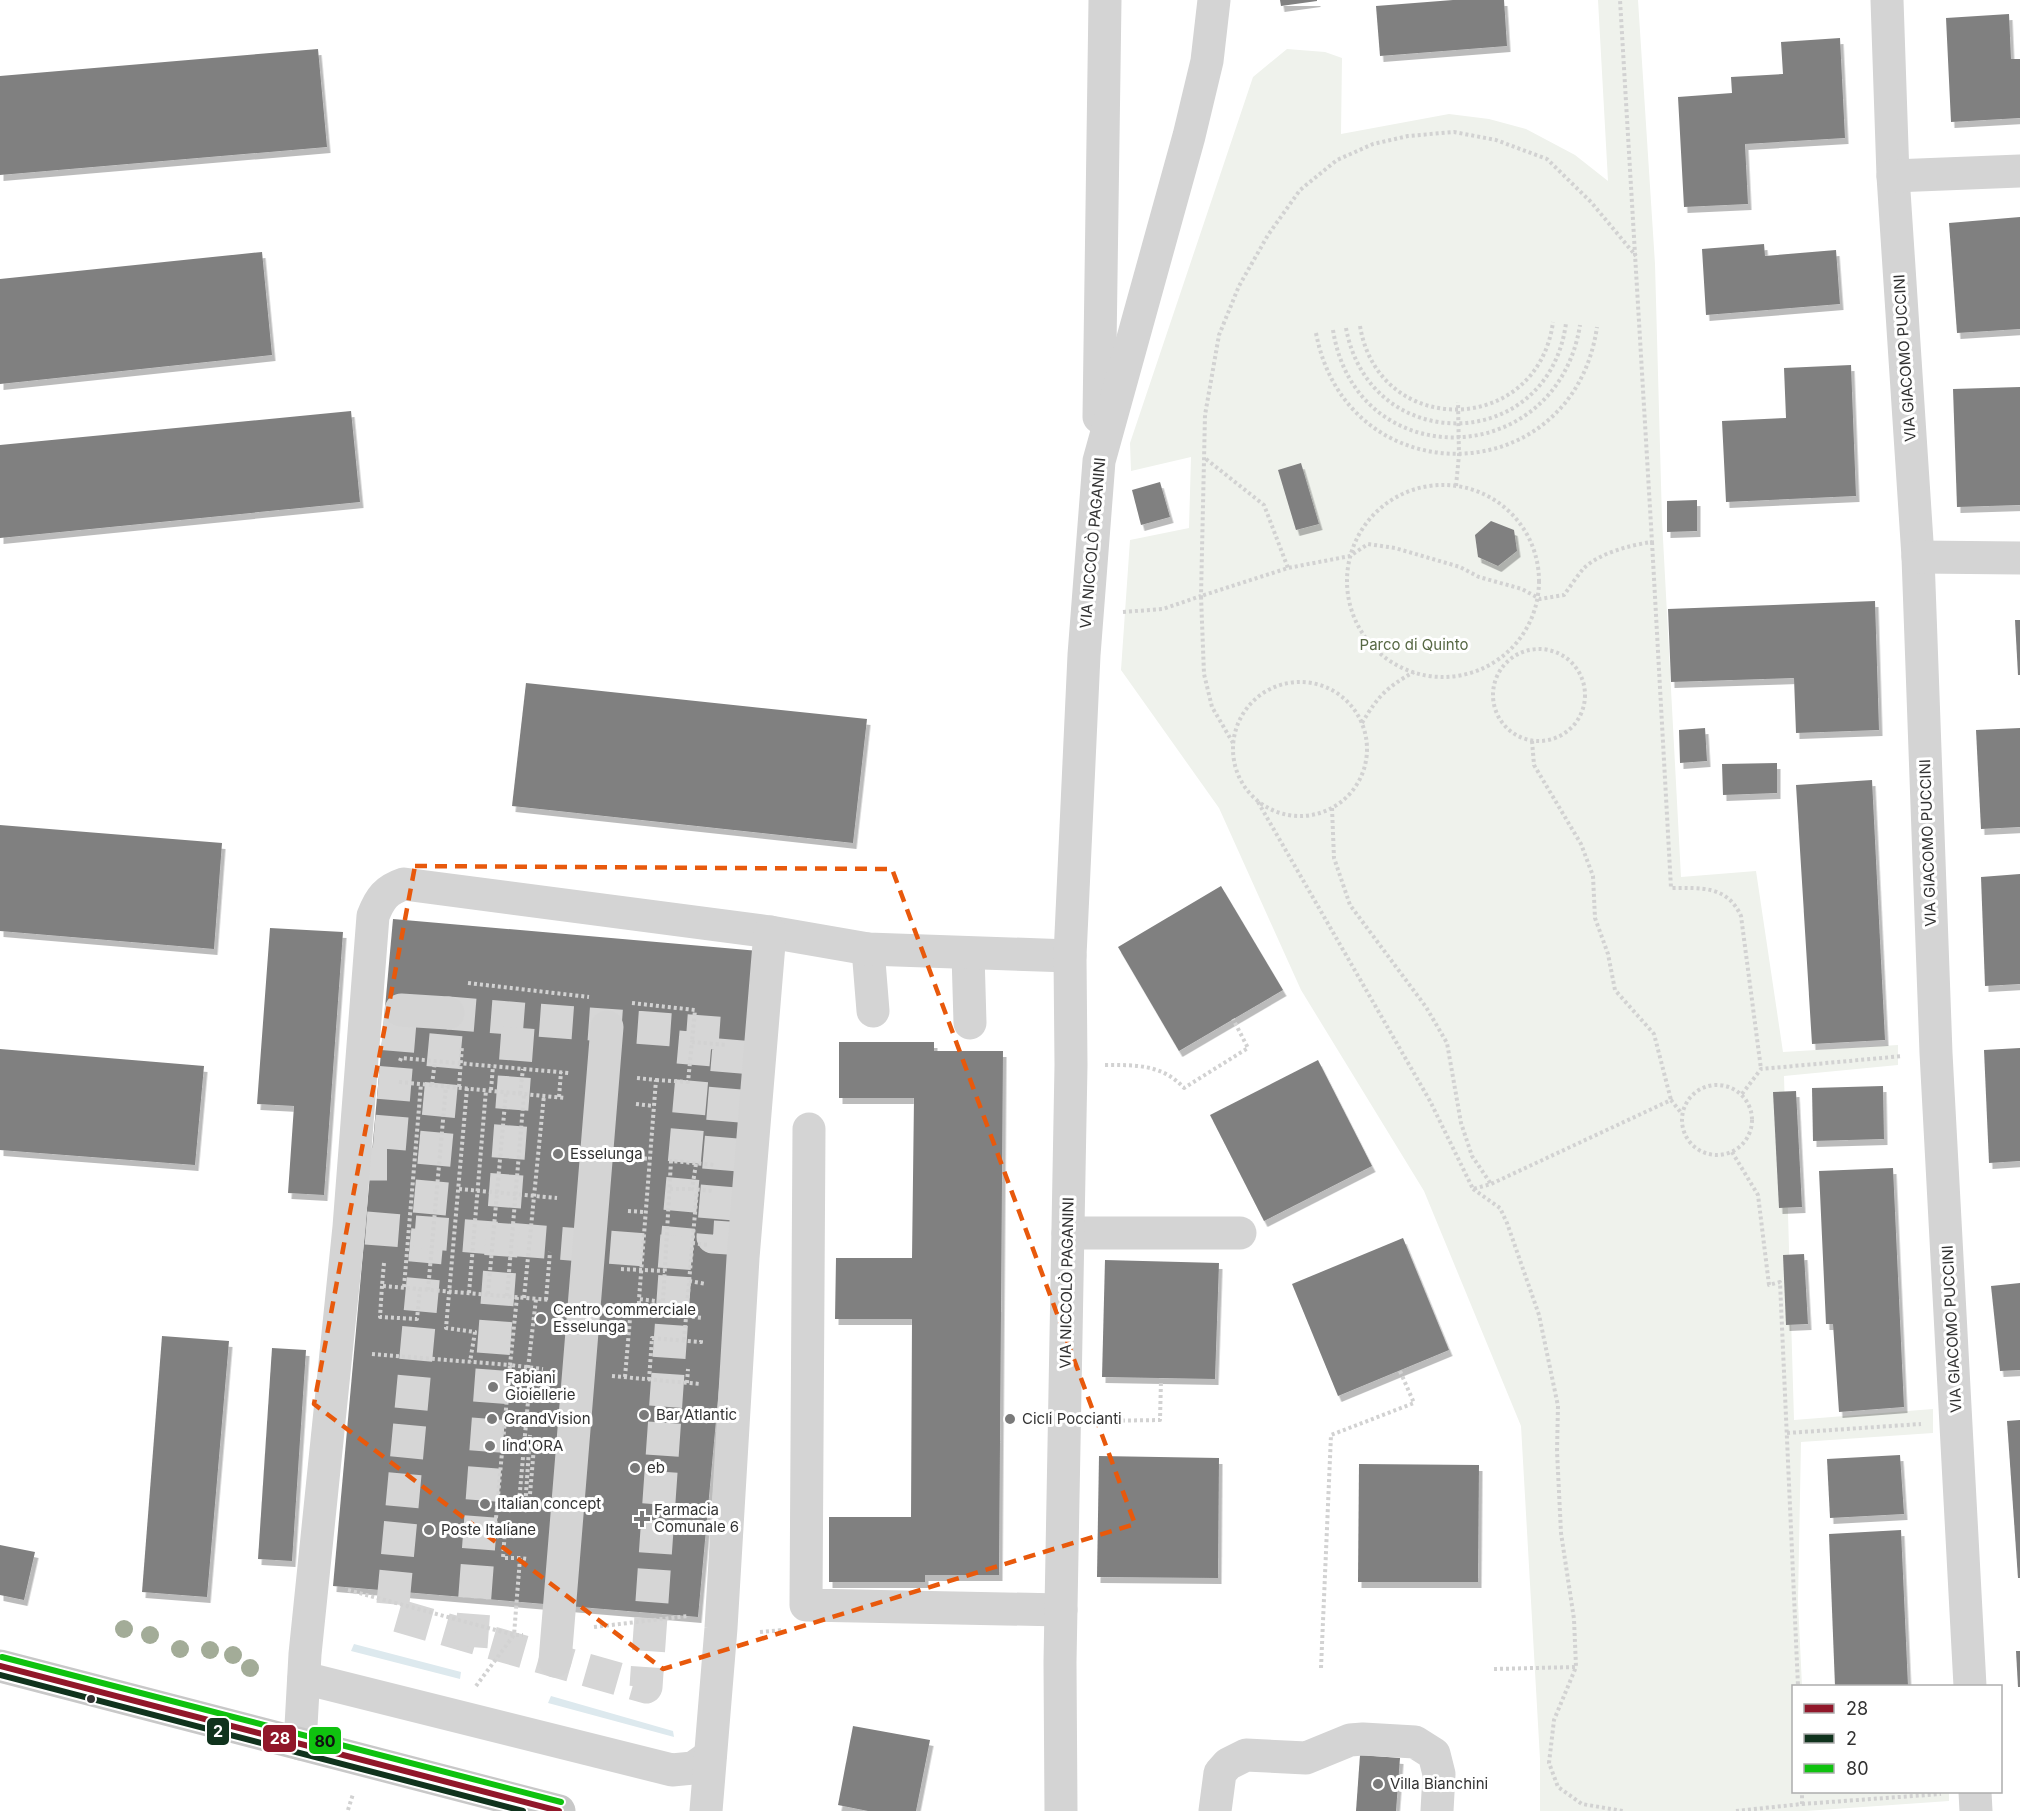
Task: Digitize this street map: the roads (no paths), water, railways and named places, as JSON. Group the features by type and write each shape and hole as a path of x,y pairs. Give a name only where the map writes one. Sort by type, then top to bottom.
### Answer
{"main road":[{"path":"0,1666 559,1811"}],"street":[{"path":"1099,460 1105,0"},
{"name":"VIA NICCOLÒ PAGANINI","path":"1061,1811 1061,1610 1071,1065 1070,956 1083,655 1099,460 1189,136 1207,61 1214,0"},
{"name":"VIA GIACOMO PUCCINI","path":"1887,0 1893,176 1918,557 1936,1053 1970,1685"},
{"path":"1893,176 2020,171"},
{"path":"1918,557 2020,558"},
{"path":"300,1744 304,1678 367,1236 373,916 379,899 390,889 404,884 771,932 868,949 1070,956"},
{"path":"706,1811 721,1628 719,1254 771,932"},
{"path":"868,949 873,1011"},
{"path":"968,954 970,1023"},
{"path":"401,1010 459,1014"},
{"path":"555,1661 607,1028"},
{"path":"809,1129 806,1605 1061,1610"},
{"path":"1068,1233 1240,1233"},
{"path":"304,1678 672,1770 693,1768 710,1756"},
{"path":"1215,1811 1220,1773 1238,1758 1258,1755 1306,1758 1350,1740 1415,1742 1434,1754 1439,1774 1437,1811"},
{"path":"1963,1793 1976,1811"}],"tunnel":[{"path":"354,1164 388,1164 401,1010"},
{"path":"696,1032 677,1244 646,1687 392,1614 448,1013 730,1034 713,1237 745,1239"},
{"path":"471,1647 519,1015"},
{"path":"366,1228 697,1254"}],"place":[{"name":"Esselunga","path":"558,1154"},
{"name":"Centro commerciale Esselunga","path":"541,1319"},
{"name":"Fabiani Gioiellerie","path":"493,1387"},
{"name":"Bar Atlantic","path":"644,1415"},
{"name":"GrandVision","path":"492,1419"},
{"name":"Cicli Poccianti","path":"1010,1419"},
{"name":"lind'ORA","path":"490,1446"},
{"name":"eb","path":"635,1468"},
{"name":"Italian concept","path":"485,1504"},
{"name":"Farmacia Comunale 6","path":"642,1519"},
{"name":"Poste Italiane","path":"429,1530"},
{"name":"Villa Bianchini","path":"1378,1784"}],"park label":[{"name":"Parco di Quinto","path":"1414,645"}]}
